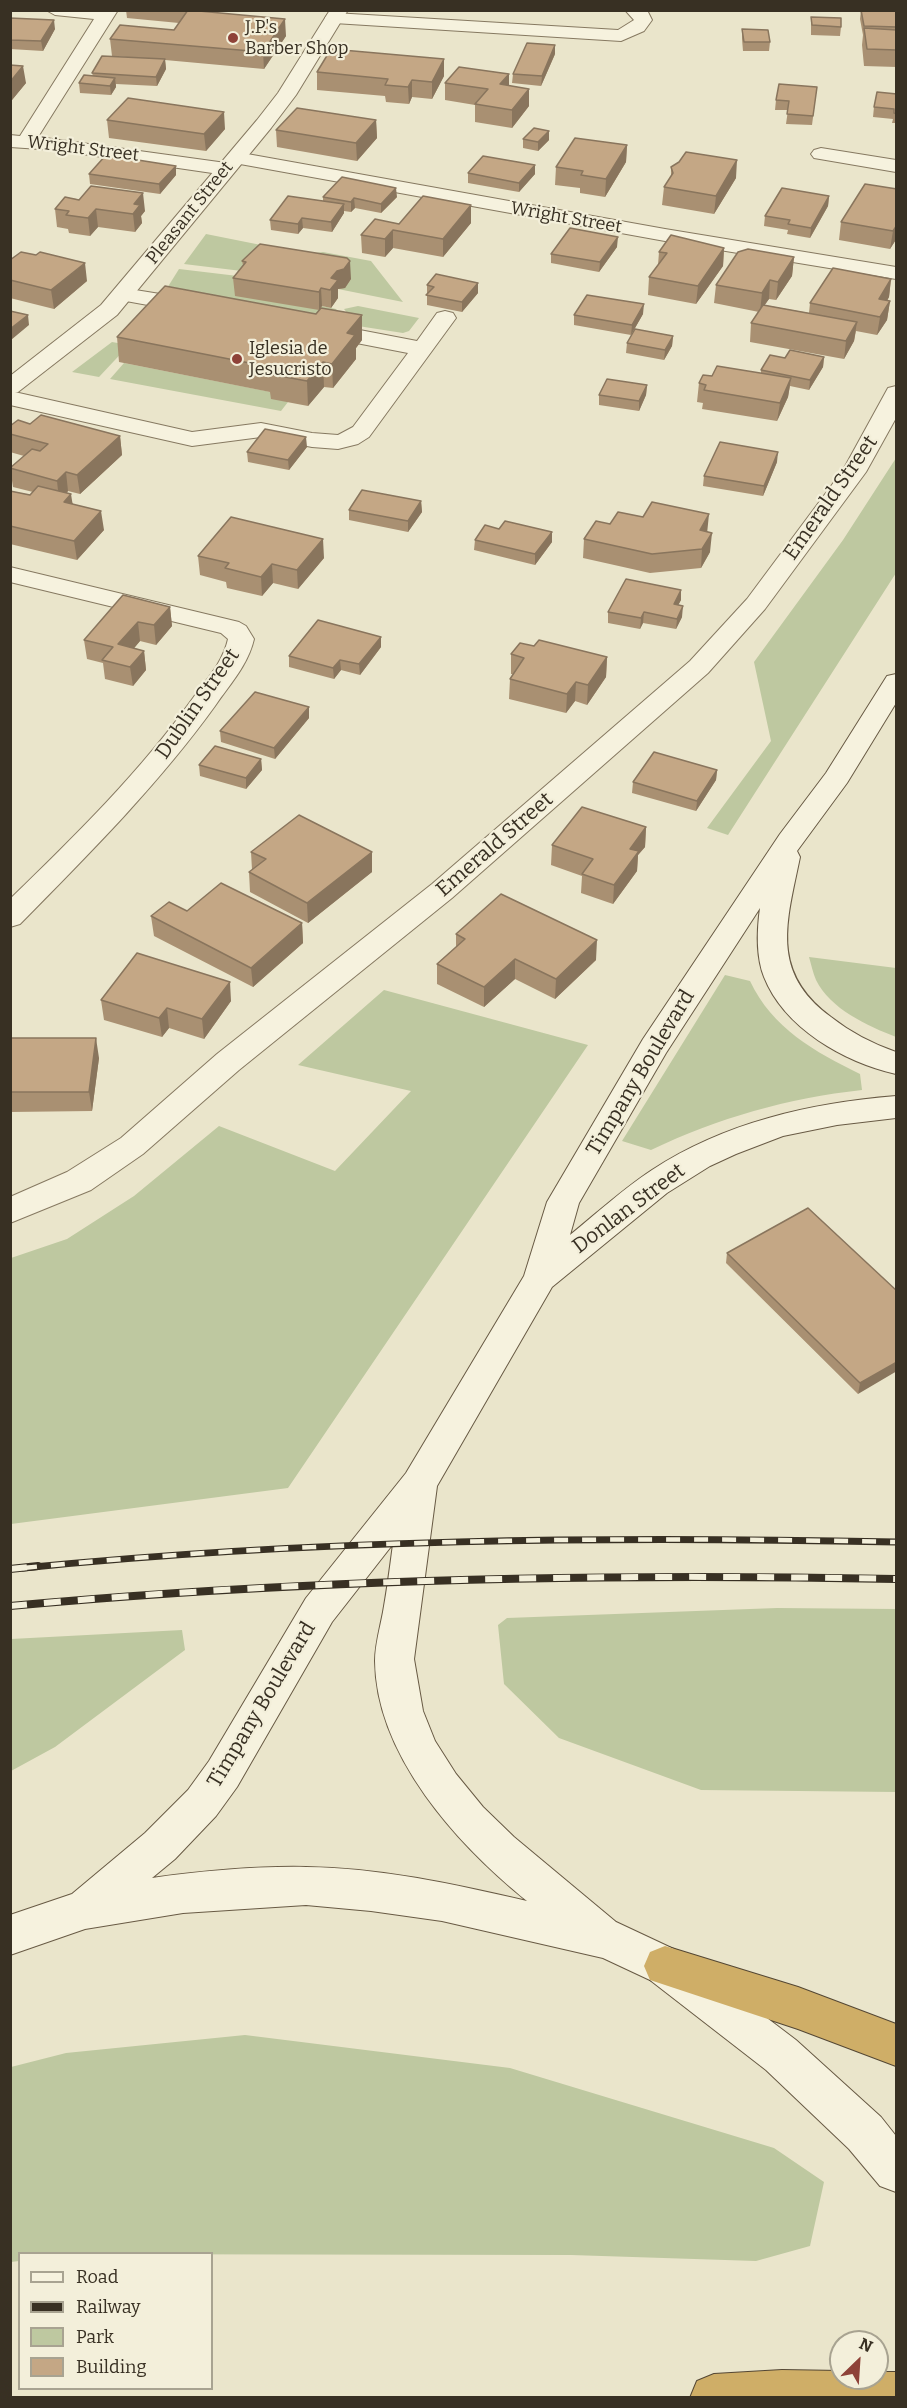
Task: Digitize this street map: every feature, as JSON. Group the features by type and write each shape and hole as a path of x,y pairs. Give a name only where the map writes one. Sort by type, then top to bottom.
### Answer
{"highway":[{"path":"665,1966 798,2008 897,2044"},
{"path":"714,2397 782,2394 897,2396"}],"street":[{"path":"55,10 107,13"},
{"path":"336,14 621,36 638,27 643,20 634,10"},
{"path":"18,141 107,13"},
{"name":"Pleasant Street","path":"10,387 90,327 123,294 286,94 336,14"},
{"name":"Wright Street","path":"18,141 231,163 897,273"},
{"path":"821,154 897,166"},
{"path":"123,294 221,311"},
{"path":"10,398 192,439 210,439 263,430 332,442 345,441 361,432 445,318"},
{"path":"301,326 423,348"},
{"name":"Emerald Street","path":"10,1211 79,1181 132,1146 228,1062 442,891 699,667 756,604 854,472 897,393"},
{"name":"Dublin Street","path":"10,574 209,621 237,631 241,639 237,655 181,736 112,814 10,917"},
{"name":"Timpany Boulevard","path":"85,1909 160,1846 202,1803 223,1774 319,1610 420,1484 540,1278 563,1202 654,1047 790,840 837,777 897,682"},
{"path":"790,840 772,927 778,975 785,990 823,1029 856,1048 897,1063"},
{"name":"Donlan Street","path":"540,1278 671,1173 710,1151 791,1121 841,1112 897,1107"},
{"name":"Timpany Boulevard","path":"420,1484 404,1604 396,1639 395,1667 401,1702 417,1749 433,1778 514,1865 608,1939"},
{"path":"10,1935 85,1909 183,1893 306,1886 371,1891 442,1901 608,1939 665,1966 781,2055 864,2133 897,2170"}],"green space":[{"path":"206,234 306,254 323,252 371,261 403,302 338,289 345,287 351,279 250,272 184,264"},
{"path":"179,269 246,277 322,306 336,309 349,326 164,293"},
{"path":"358,306 419,318 409,331 403,333 358,326 344,309"},
{"path":"112,342 129,345 99,377 72,372"},
{"path":"124,363 276,393 288,402 281,411 110,379"},
{"path":"896,458 896,573 728,835 707,828 771,741 754,662 843,540"},
{"path":"809,957 896,968 896,1037 862,1022 830,1000 816,980"},
{"path":"725,975 750,981 770,1012 796,1037 860,1074 862,1090 807,1098 754,1111 702,1128 651,1150 622,1141"},
{"path":"384,990 588,1045 288,1488 11,1524 11,1258 67,1239 134,1196 219,1126 335,1171 411,1091 298,1065"},
{"path":"777,1608 896,1609 896,1792 701,1790 559,1738 504,1684 498,1625 507,1618"},
{"path":"182,1630 185,1650 55,1747 11,1771 11,1639"},
{"path":"245,2035 510,2068 774,2148 824,2182 810,2246 756,2261 571,2255 18,2252 18,2261 11,2262 11,2067 66,2053"}],"building":[{"path":"188,10 285,19 263,52 110,39 120,25 174,30"},
{"path":"861,10 897,10 897,27 864,26"},
{"path":"811,17 841,18 841,27 812,25"},
{"path":"10,18 54,20 41,41 10,40"},
{"path":"864,28 897,30 897,50 867,49"},
{"path":"742,29 768,30 770,42 744,42"},
{"path":"527,43 555,45 542,76 513,74"},
{"path":"331,49 444,59 432,82 412,80 408,87 385,85 388,79 317,72"},
{"path":"102,56 165,59 156,77 92,73"},
{"path":"10,65 23,66 10,82"},
{"path":"459,67 509,74 500,84 529,89 512,110 475,104 488,89 445,83"},
{"path":"84,75 115,78 110,86 79,83"},
{"path":"779,84 817,87 813,116 787,114 789,101 776,100"},
{"path":"877,92 897,94 897,114 894,113 894,109 874,107"},
{"path":"128,98 224,112 204,134 107,120"},
{"path":"297,108 376,120 356,143 276,130"},
{"path":"534,128 549,131 538,142 523,139"},
{"path":"575,138 627,145 606,179 581,175 583,171 556,167"},
{"path":"686,152 737,160 716,196 664,187 673,173 671,167 679,162"},
{"path":"106,155 176,166 159,184 89,174"},
{"path":"483,156 535,165 519,183 468,173"},
{"path":"342,177 396,188 381,204 354,198 351,202 323,197"},
{"path":"865,184 897,189 897,225 893,231 841,222"},
{"path":"91,186 143,193 134,204 140,205 133,214 96,209 88,218 66,215 69,211 55,209 65,197 79,200"},
{"path":"782,188 829,196 811,228 788,224 790,220 765,216"},
{"path":"288,196 344,204 331,222 302,218 298,224 270,220"},
{"path":"423,196 471,205 443,239 393,230 385,239 361,235 375,219 399,224"},
{"path":"570,228 618,237 600,262 551,254"},
{"path":"671,235 724,248 698,286 649,277 667,253 659,252"},
{"path":"260,244 347,258 350,261 344,269 337,271 331,278 338,280 330,290 321,288 319,292 233,278 246,262 242,261"},
{"path":"748,249 794,257 778,282 770,280 762,293 716,285 738,252"},
{"path":"21,252 36,255 40,252 85,263 51,290 10,280 10,260"},
{"path":"833,268 891,279 879,299 890,301 880,317 810,303"},
{"path":"436,274 478,283 462,302 426,295 434,287 427,285"},
{"path":"165,286 316,314 321,308 362,315 347,333 355,335 332,364 323,362 307,381 269,374 275,368 117,337"},
{"path":"587,295 644,304 632,325 574,315"},
{"path":"763,305 857,322 846,341 751,323"},
{"path":"10,311 28,315 10,329"},
{"path":"635,329 673,336 665,350 627,343"},
{"path":"790,350 824,357 810,380 761,370 770,355 785,358"},
{"path":"717,366 791,378 780,403 704,390 706,385 699,383 703,375 712,376"},
{"path":"607,379 647,385 639,401 599,395"},
{"path":"41,415 120,436 77,475 66,472 57,481 10,468 32,449 40,451 48,444 10,434 10,426 18,420 30,424"},
{"path":"265,429 306,437 288,460 247,452"},
{"path":"720,442 778,452 764,486 704,476"},
{"path":"38,486 71,494 64,502 101,511 74,541 10,526 10,491 30,495"},
{"path":"362,490 421,501 408,521 349,510"},
{"path":"652,502 709,514 700,530 712,533 702,549 652,554 584,539 596,521 610,524 618,512 643,517"},
{"path":"231,517 323,539 297,570 272,564 261,577 225,568 229,563 198,556"},
{"path":"505,521 552,532 535,554 475,540 485,525 499,529"},
{"path":"626,579 681,590 674,604 683,606 677,619 644,612 641,618 608,612"},
{"path":"123,595 170,607 154,625 138,622 118,644 144,651 130,667 102,660 113,647 84,640"},
{"path":"318,620 381,637 359,664 340,660 333,668 289,656"},
{"path":"539,640 607,657 588,685 576,682 567,694 510,679 524,658 511,654 520,643 534,646"},
{"path":"255,692 309,707 274,748 220,731"},
{"path":"215,746 261,759 246,778 199,765"},
{"path":"654,752 717,770 697,801 633,782"},
{"path":"582,807 646,827 630,849 639,851 614,885 582,874 593,859 552,845"},
{"path":"299,815 372,852 307,903 249,872 266,859 251,852"},
{"path":"221,883 302,923 251,968 151,916 169,902 187,911"},
{"path":"501,894 597,940 556,979 515,959 484,987 437,964 465,939 456,934"},
{"path":"137,953 230,982 202,1019 167,1008 159,1018 101,1000"},
{"path":"10,1038 96,1038 89,1092 10,1092"},
{"path":"808,1208 897,1291 897,1362 860,1383 727,1253"}],"railway":[{"path":"23,1568 132,1558 350,1545 678,1539 896,1542"},
{"path":"10,1569 38,1566"},
{"path":"10,1606 231,1590 453,1580 674,1577 896,1579"}],"place":[{"name":"J.P.'s Barber Shop","path":"233,38"},
{"name":"Iglesia de Jesucristo","path":"237,359"}]}
